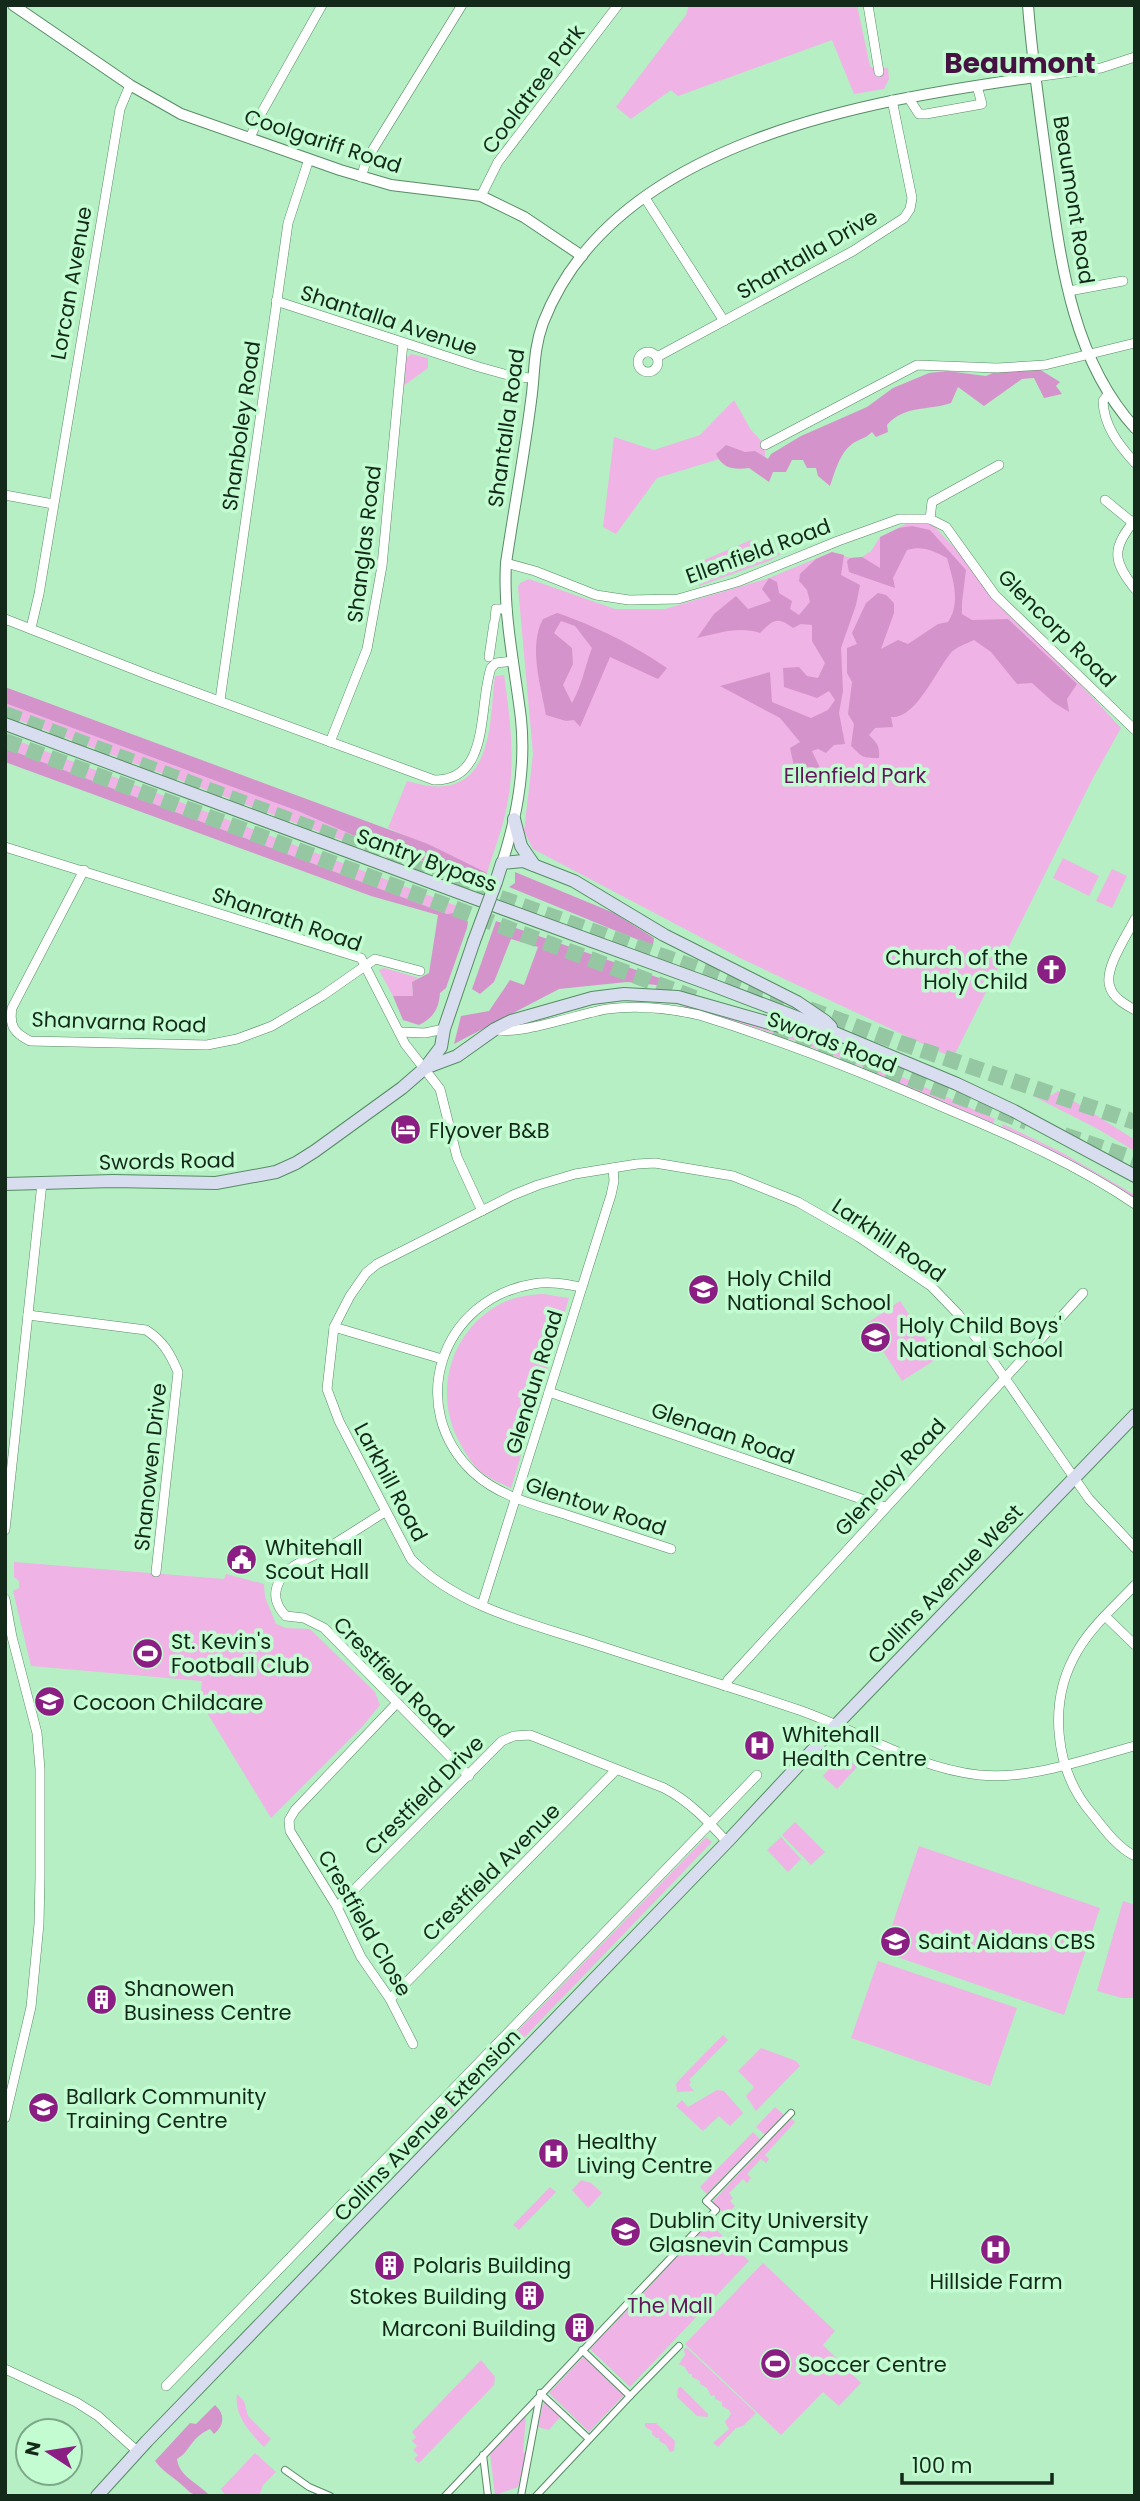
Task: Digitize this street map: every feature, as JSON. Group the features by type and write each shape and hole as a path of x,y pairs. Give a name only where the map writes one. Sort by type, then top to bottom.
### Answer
{"main road":[{"name":"Santry Bypass","path":"5,724 450,890 707,982 835,1033"},
{"path":"514,819 521,846 535,865"},
{"name":"Swords Road","path":"502,863 523,861 574,881 664,935 797,1002 825,1021 835,1033"},
{"name":"Shantalla Road","path":"425,1068 441,1047 444,1029 502,863"},
{"name":"Swords Road","path":"5,1184 216,1183 276,1172 315,1151 402,1088 425,1068 457,1056 495,1028 592,998 624,994 678,997 787,1028 835,1033 957,1084 1135,1176"},
{"name":"Collins Avenue West","path":"784,1780 1135,1415"},
{"name":"Collins Avenue Extension","path":"97,2496 784,1780"}],"street":[{"path":"250,138 322,5"},
{"path":"361,177 367,159 462,5"},
{"name":"Coolatree Park","path":"481,196 498,162 618,5"},
{"path":"868,5 879,72"},
{"name":"Beaumont Road","path":"1028,5 1035,77 1056,221 1077,325 1109,393 1135,428"},
{"path":"19,7 130,85"},
{"path":"1035,77 1101,68 1135,57"},
{"name":"Shantalla Road","path":"502,863 521,782 522,745 510,634 506,563 532,398 533,359 542,326 567,276 582,256 618,219 645,198 692,169 750,141 809,120 892,100 1035,77"},
{"name":"Coolgariff Road","path":"130,85 181,114 361,177 391,185 481,196 524,217 582,256"},
{"name":"Lorcan Avenue","path":"31,628 39,594 120,109 130,85"},
{"path":"908,97 919,114 926,114 982,104 977,86"},
{"name":"Shantalla Drive","path":"657,357 853,251 904,218 911,209 912,198 892,100"},
{"name":"Shanboley Road","path":"220,700 288,223 309,159"},
{"path":"645,198 724,321"},
{"path":"1069,291 1123,281"},
{"name":"Shantalla Avenue","path":"276,301 515,377 531,378"},
{"name":"Shanglas Road","path":"330,743 367,649 382,566 403,343"},
{"path":"765,445 917,365 997,368 1045,365 1135,343"},
{"path":"1109,393 1103,401 1104,420 1120,447 1135,463"},
{"path":"930,519 932,502 999,464"},
{"path":"5,495 53,504"},
{"path":"1105,500 1134,521 1122,540 1116,558 1120,571 1135,589"},
{"name":"Ellenfield Road","path":"506,563 596,595 629,600 678,599 737,582 899,519 930,519"},
{"name":"Glencorp Road","path":"930,519 946,527 995,595 1135,730"},
{"path":"489,657 496,609 508,609"},
{"path":"5,619 424,778 442,780 462,772 474,759 491,668 496,663 513,661"},
{"path":"492,634 510,634"},
{"name":"Shanrath Road","path":"5,847 361,958 399,1032 425,1068"},
{"name":"Shanvarna Road","path":"84,870 12,1008 12,1028 30,1041 207,1045 237,1039 272,1026 360,971 366,964"},
{"path":"1135,919 1112,965 1109,978 1110,987 1116,997 1135,1010"},
{"path":"366,964 376,959 421,971"},
{"name":"Swords Road","path":"495,1028 512,1030 578,1014 630,1007 675,1010 699,1015 856,1069 1029,1146 1135,1204"},
{"path":"399,1032 425,1033 444,1029"},
{"path":"425,1068 440,1089 457,1157 482,1211"},
{"name":"Larkhill Road","path":"1135,1548 1089,1499 958,1314 931,1286 859,1237 799,1202 733,1176 654,1163 575,1174 537,1185 377,1264 366,1273 350,1296 334,1327 327,1389 339,1421 411,1559 424,1572 453,1591 508,1616 836,1724 901,1754 943,1768 979,1775 1017,1775 1135,1746"},
{"name":"Glendun Road","path":"482,1605 611,1195 613,1168"},
{"path":"5,1530 8,1473 42,1183"},
{"name":"Glentow Road","path":"581,1287 560,1283 535,1283 514,1288 477,1307 465,1319 442,1359 439,1409 449,1441 460,1458 489,1486 517,1499 671,1549"},
{"name":"Glencloy Road","path":"725,1686 885,1507 1083,1293"},
{"name":"Shanowen Drive","path":"28,1315 146,1330 169,1351 178,1371 156,1572"},
{"path":"334,1327 442,1359"},
{"name":"Glenaan Road","path":"549,1392 885,1507"},
{"name":"Crestfield Road","path":"385,1512 293,1567 279,1581 277,1606 286,1616 304,1618 324,1629 469,1776"},
{"path":"1135,1585 1079,1648 1064,1686 1059,1714 1064,1765 1080,1801 1110,1835 1135,1856"},
{"path":"5,1599 37,1733 40,1769 40,1892 31,2007 5,2119"},
{"path":"1105,1616 1135,1645"},
{"name":"Crestfield Close","path":"396,1704 295,1810 289,1820 290,1831 337,1907 361,1957 390,1999 413,2044"},
{"name":"Crestfield Drive","path":"337,1907 502,1741 514,1736 530,1735 671,1792 710,1823 727,1842"},
{"name":"Crestfield Avenue","path":"390,1999 616,1770"},
{"name":"Collins Avenue Extension","path":"166,2386 757,1775"},
{"path":"445,2496 716,2210 706,2201 791,2113"},
{"path":"536,2496 679,2346"},
{"path":"582,2350 630,2396"},
{"path":"5,2369 76,2402 98,2416 138,2451"},
{"path":"540,2393 589,2439"},
{"path":"521,2496 540,2393"},
{"path":"483,2455 488,2496"},
{"path":"285,2470 309,2487 330,2496"}],"green space":[{"path":"689,5 857,5 870,66 874,69 888,68 889,79 884,89 854,94 832,40 678,96 671,90 631,119 616,107 686,15"},
{"path":"411,354 428,358 428,368 402,387 405,359"},
{"path":"734,400 751,430 765,445 765,457 742,452 657,478 616,534 603,527 614,437 654,450 700,435"},
{"name":"Ellenfield Park","path":"924,515 1121,728 1093,778 953,1058 742,959 533,849 524,831 533,754 518,587 520,583 529,579 615,609 665,609 769,578 832,552 850,558 862,557 871,551 880,537"},
{"path":"751,540 781,554 769,561 699,586 700,581 694,578 704,560"},
{"path":"504,675 512,756 510,789 501,831 487,873 388,828 407,781 445,786 461,781 473,771 486,743 495,676"},
{"path":"5,702 485,879 481,890 432,873 424,864 411,859 401,862 5,715"},
{"path":"5,736 470,911 467,920 460,912 447,914 5,748"},
{"path":"1063,858 1099,876 1089,896 1053,878"},
{"path":"1112,869 1127,876 1112,908 1096,901"},
{"path":"384,968 419,978 412,982 413,996 393,996 379,970"},
{"path":"683,1003 786,1031 867,1061 995,1119 993,1124 853,1063 785,1037 683,1006"},
{"path":"1035,1090 1052,1095 1058,1091 1135,1140 1135,1151 1033,1096"},
{"path":"1003,1124 1061,1152 1135,1195 1135,1200 1001,1128"},
{"path":"543,1294 569,1298 511,1488 479,1470 468,1457 452,1425 447,1388 456,1352 477,1321 504,1302"},
{"path":"900,1301 938,1358 902,1381 866,1324"},
{"name":"St. Kevin's Football Club","path":"14,1562 224,1579 226,1574 264,1584 265,1597 276,1624 286,1628 310,1629 375,1692 380,1705 362,1727 271,1818 200,1701 202,1681 31,1666 13,1591 19,1588 19,1581 14,1577"},
{"path":"843,1754 857,1767 837,1789 823,1776"},
{"path":"795,1822 825,1852 811,1865 782,1835"},
{"path":"706,1837 712,1842 445,2120 440,2111"},
{"path":"781,1837 801,1859 788,1872 767,1850"},
{"path":"919,1846 1100,1908 1064,2015 883,1952"},
{"path":"1123,1901 1135,1905 1135,1998 1122,1998 1097,1991"},
{"path":"878,1961 1017,2008 990,2086 851,2038"},
{"path":"723,2035 728,2040 689,2080 694,2091 677,2092 676,2084 680,2079"},
{"path":"761,2048 796,2061 800,2066 756,2111 746,2096 754,2087 738,2071"},
{"path":"717,2090 724,2091 743,2113 730,2126 719,2116 703,2131 676,2106 682,2100 688,2107"},
{"path":"775,2107 784,2115 765,2135 756,2127"},
{"path":"791,2118 795,2122 765,2155 769,2159 766,2163 761,2159 747,2174 751,2178 747,2183 743,2179 729,2193 733,2198 730,2201 735,2206 726,2215 712,2202"},
{"path":"753,2132 760,2139 707,2194 700,2187"},
{"path":"581,2180 591,2183 602,2193 588,2208 572,2190"},
{"path":"550,2187 556,2192 519,2230 513,2225"},
{"name":"The Mall","path":"709,2223 749,2261 630,2387 590,2349"},
{"name":"Soccer Centre","path":"763,2263 835,2331 823,2345 861,2383 839,2406 823,2392 781,2435 685,2344"},
{"path":"687,2348 756,2413 743,2426 736,2428 718,2447 713,2443 729,2429 725,2422 731,2414 722,2406 722,2402 715,2399 715,2395 711,2396 700,2381 679,2364 685,2355 684,2349"},
{"path":"583,2357 624,2395 589,2432 549,2393"},
{"path":"481,2360 495,2377 494,2385 419,2463 414,2459 418,2455 413,2450 417,2446 412,2441 416,2437 412,2432"},
{"path":"681,2387 708,2417 697,2416 677,2397 678,2388"},
{"path":"237,2394 244,2401 248,2416 271,2439 264,2447 240,2416"},
{"path":"544,2400 561,2416 549,2430 538,2427"},
{"path":"526,2415 523,2452 526,2453 518,2487 495,2495 490,2453"},
{"path":"645,2423 656,2423 675,2441 674,2451 670,2452 652,2431 645,2427"},
{"path":"255,2453 276,2472 263,2485 259,2496 226,2496 221,2489"}],"shaded area":[{"path":"1039,369 1060,382 1056,386 1062,394 1044,398 1034,378 1022,379 984,406 958,387 951,403 901,414 887,425 888,432 876,437 872,432 852,444 841,458 830,486 818,476 816,468 807,468 803,460 792,460 786,472 773,472 769,482 749,468 726,466 716,454 726,445 745,452 755,451 768,459 771,454 801,436 867,407 893,388 929,373 947,371 986,376 997,371"},
{"path":"912,526 930,530 966,570 962,614 972,620 1008,619 1077,684 1067,699 1069,712 1032,683 1017,684 991,652 974,640 952,652 917,703 900,716 891,717 893,727 875,728 869,735 877,745 879,758 863,756 851,746 854,724 848,714 852,682 847,673 847,648 857,644 852,633 866,603 878,593 886,595 894,603 894,613 881,649 898,640 908,644 938,624 948,622 954,607 955,591 947,558 933,551 923,548 907,550 893,578 895,588 849,572 847,561 850,558 862,557 880,568 880,537 899,528"},
{"path":"832,552 844,555 841,575 860,585 841,648 843,691 839,713 845,744 834,745 826,753 818,749 812,751 820,768 794,766 790,748 800,742 780,718 720,686 770,672 772,702 811,718 828,710 835,700 829,691 817,698 784,687 783,668 799,667 807,676 818,678 825,663 812,641 812,625 801,624 793,628 775,621 760,633 737,630 697,638 714,614 736,596 748,609 771,601 762,589 769,578 777,582 779,593 792,601 790,609 799,615 810,602 807,590 799,581 800,574 816,559"},
{"path":"557,613 571,618 614,637 667,668 658,679 610,657 580,727 574,720 566,721 546,715 536,654 536,641 543,619","holes":["561,621 575,626 592,648 572,703 563,685 573,664 572,648 554,633"]},
{"path":"5,687 428,844 487,873 485,879 385,849 298,811 5,703"},
{"path":"5,748 447,914 460,912 468,922 467,928 446,988 440,993 434,1012 419,1025 403,1020 393,996 413,996 412,982 429,973 438,915 371,896 5,762"},
{"path":"515,872 614,913 654,938 653,946 509,887 515,883"},
{"path":"496,921 668,981 666,986 627,982 559,989 454,1044 461,1016 489,1011 510,980 524,985 538,947 511,939 494,982 480,994 472,989"},
{"path":"215,2405 222,2416 220,2427 214,2434 210,2429 203,2433 177,2459 182,2471 210,2496 197,2495 155,2461 190,2423 196,2424"}],"tunnel":[{"path":"5,714 445,878 785,1000"},
{"path":"5,741 695,998"},
{"path":"809,1009 1135,1122"},
{"path":"775,1028 1027,1122"},
{"path":"1064,1135 1135,1159"}],"place":[{"name":"Church of the Holy Child","path":"1051,969"},
{"name":"Flyover B&B","path":"406,1130"},
{"name":"Holy Child National School","path":"704,1290"},
{"name":"Holy Child Boys' National School","path":"876,1337"},
{"name":"Whitehall Scout Hall","path":"242,1559"},
{"name":"St. Kevin's Football Club","path":"148,1653"},
{"name":"Cocoon Childcare","path":"50,1702"},
{"name":"Whitehall Health Centre","path":"759,1746"},
{"name":"Saint Aidans CBS","path":"895,1941"},
{"name":"Shanowen Business Centre","path":"101,2000"},
{"name":"Ballark Community Training Centre","path":"43,2108"},
{"name":"Healthy Living Centre","path":"554,2153"},
{"name":"Dublin City University Glasnevin Campus","path":"626,2232"},
{"name":"Hillside Farm","path":"996,2249"},
{"name":"Polaris Building","path":"390,2265"},
{"name":"Stokes Building","path":"530,2296"},
{"name":"Marconi Building","path":"579,2328"},
{"name":"Soccer Centre","path":"775,2364"}],"district":[{"name":"Beaumont","path":"1020,63"}]}
